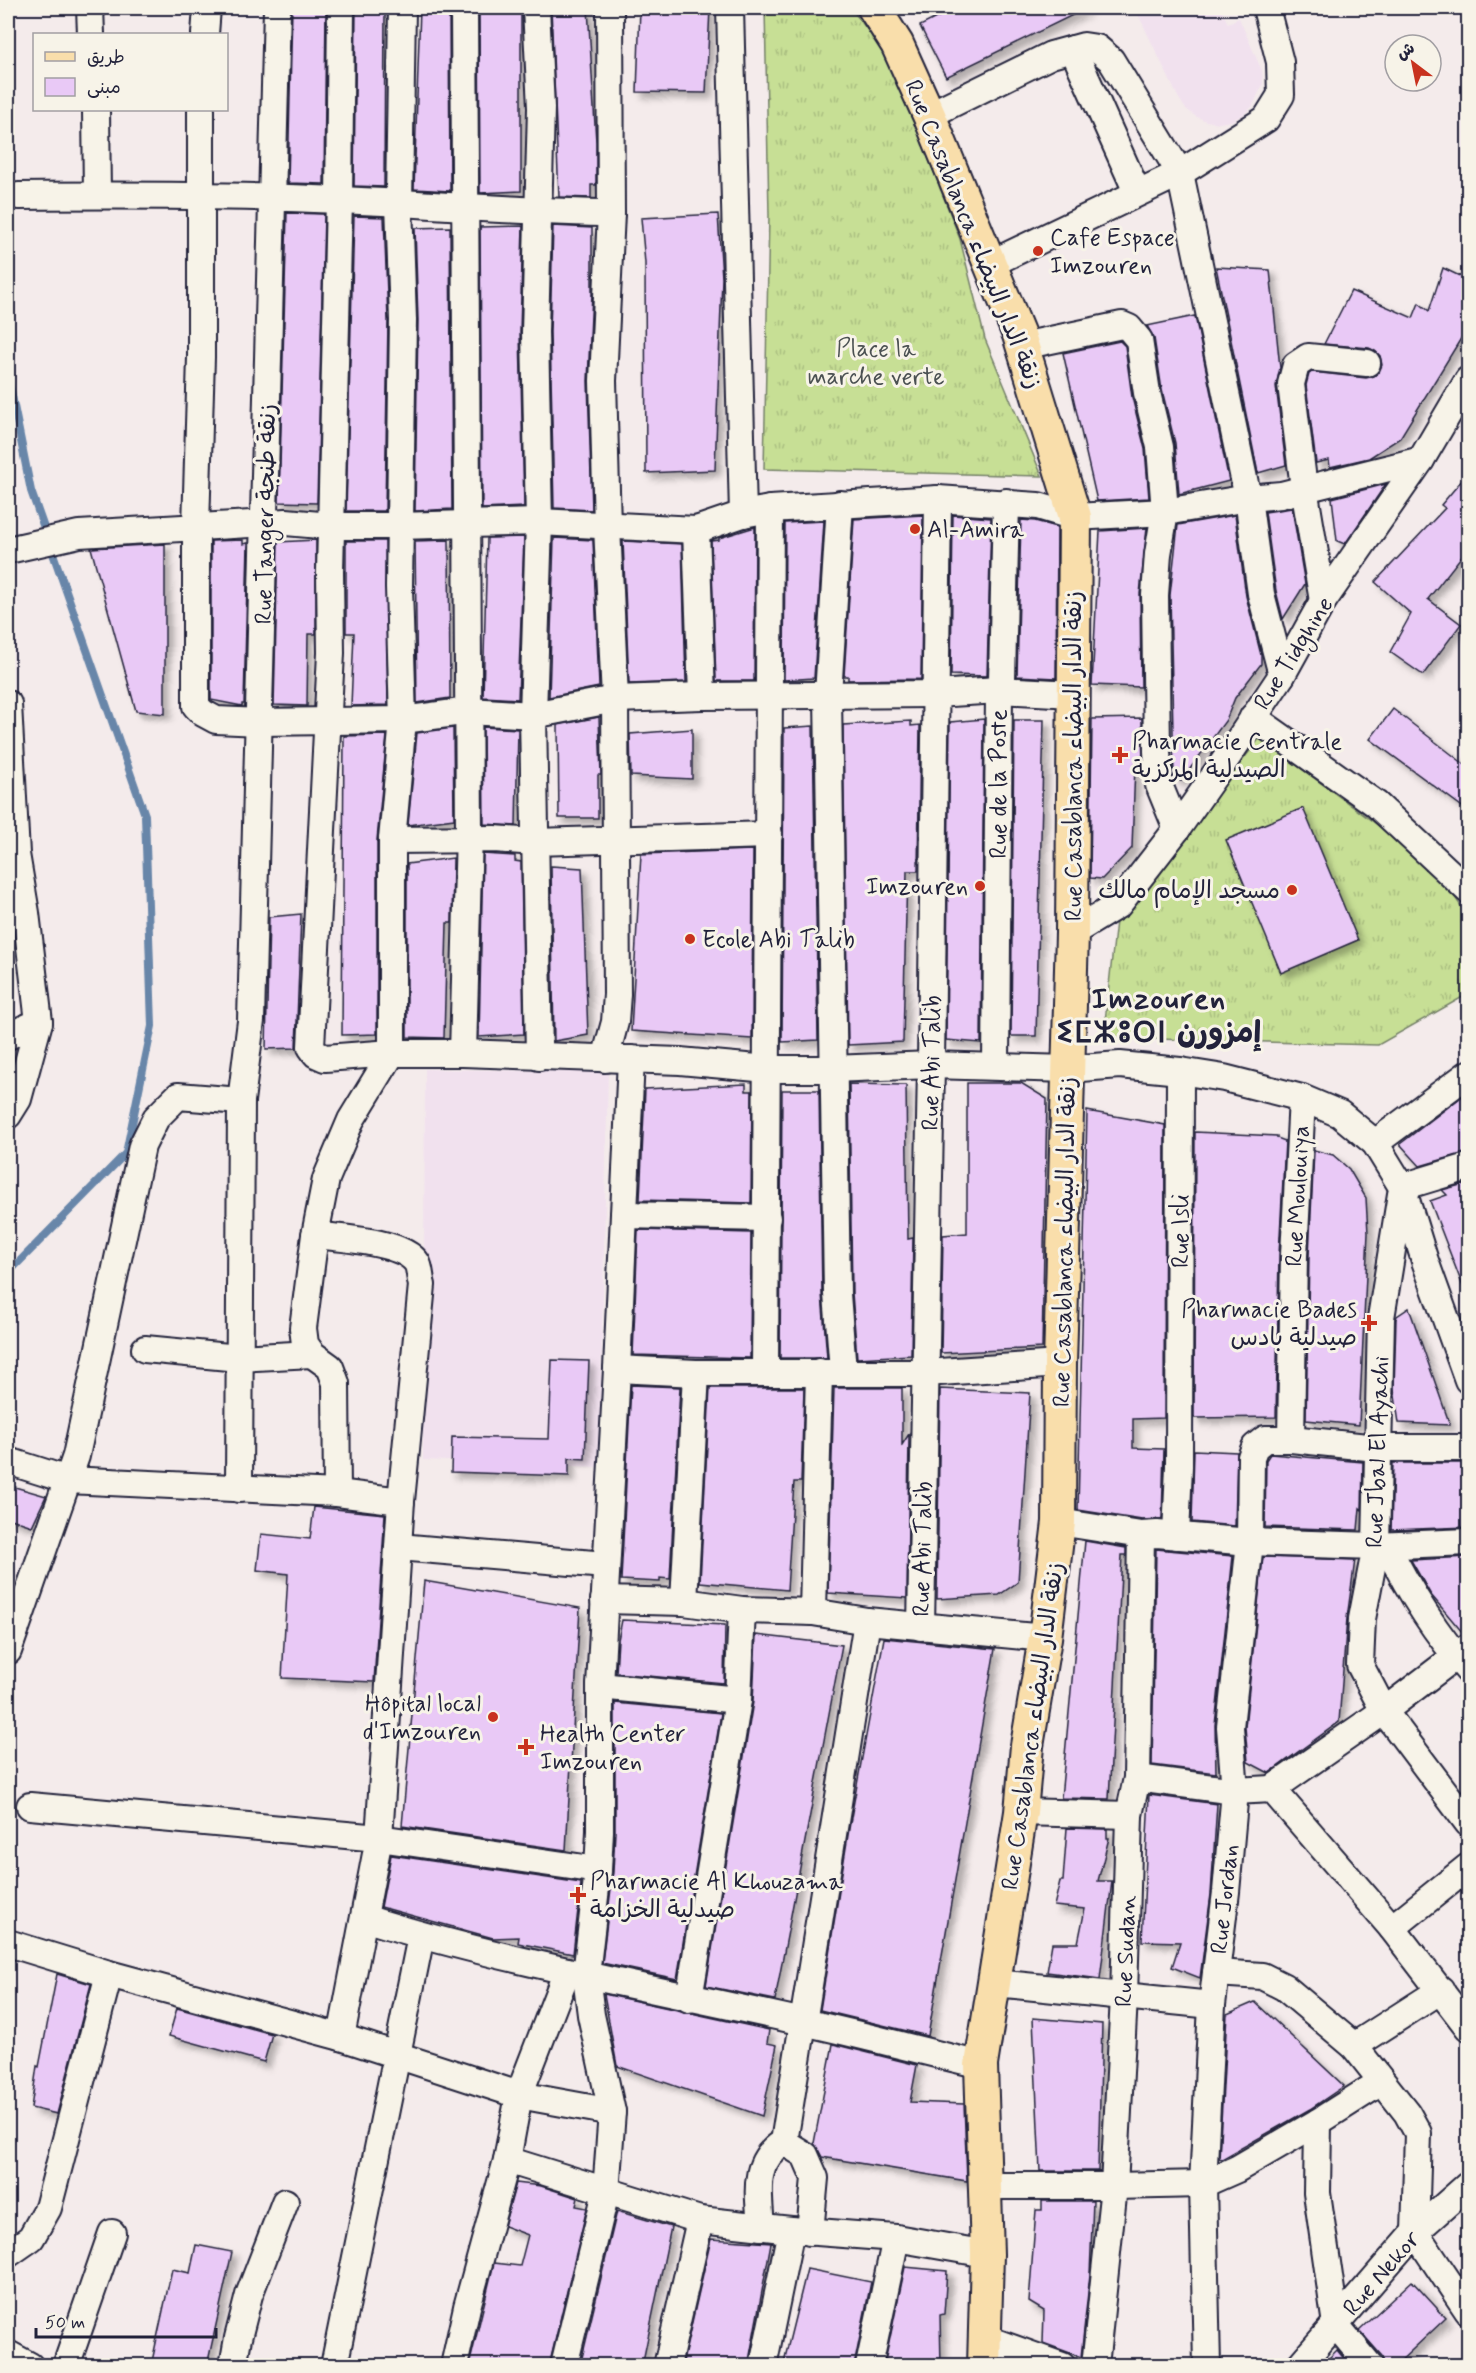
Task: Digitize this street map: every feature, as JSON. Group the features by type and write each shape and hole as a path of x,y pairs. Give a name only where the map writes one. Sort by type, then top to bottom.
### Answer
{"main road":[{"name":"Rue Casablanca زنقة الدار البيضاء","path":"874,8 897,44 929,115 990,264 1022,346 1075,517 1072,933 1060,1364 1059,1522 1046,1638 1027,1746 1021,1812 981,2065 987,2254 984,2352"}],"street":[{"path":"90,8 91,33"},
{"path":"205,33 207,8"},
{"name":"Rue Tanger زنقة طنجة","path":"238,1489 241,1101 251,1021 277,8"},
{"path":"341,8 331,526 331,653 311,1047 316,1054 325,1058 392,1053 464,1053 538,1058 631,1059 768,1069 931,1065 1068,1069 1120,1065 1224,1078 1302,1098 1340,1114 1375,1143 1402,1187 1425,1261 1468,1380"},
{"path":"336,1493 336,1383 330,1367 312,1353 305,1344 303,1328 315,1234 326,1179 351,1120 392,1053 392,840 403,720 399,526 403,320 399,203 402,8"},
{"path":"464,8 469,711 469,840 464,1053"},
{"path":"536,8 541,108 535,332 539,522 533,715 538,1058"},
{"path":"605,1059 615,1022 617,994 615,699 603,381 611,213 610,8"},
{"path":"730,8 743,514"},
{"path":"990,264 1180,173 1266,119 1281,95 1280,62 1266,8"},
{"path":"929,115 1051,55 1084,46 1098,48 1111,60 1180,173 1248,498 1262,594 1282,675"},
{"path":"1074,49 1137,192"},
{"path":"96,111 97,195"},
{"path":"201,111 201,357 196,527 196,706 203,713 216,720 260,722 403,720 469,711 533,715 615,699 935,694 999,690 1073,694"},
{"path":"19,196 271,198 464,206 538,213 611,213"},
{"path":"1022,346 1122,325 1129,328 1139,340 1147,393 1160,447 1165,512 1158,554 1155,595 1156,751 1160,785 1177,829"},
{"path":"1323,602 1304,488 1291,384 1296,365 1308,357 1367,363"},
{"name":"Rue Tidghine","path":"1072,933 1118,905 1177,829 1282,675 1323,602 1421,460 1468,380"},
{"path":"8,550 79,534 286,522 331,526 539,522 696,530 743,514 770,509 938,499 1038,506 1075,517 1165,512 1248,498 1281,495 1421,460"},
{"name":"Rue Abi Talib","path":"921,1626 938,499"},
{"name":"Rue de la Poste","path":"996,1066 999,690 1002,679 1006,502"},
{"path":"813,1612 837,1294 828,695 840,504"},
{"path":"765,1371 770,509"},
{"path":"696,530 702,696"},
{"path":"8,704 10,802 16,854 17,917 39,1022 18,1099 8,1115"},
{"path":"1253,717 1376,804 1468,890"},
{"path":"392,840 535,842 769,834"},
{"path":"8,1036 39,1022"},
{"path":"454,2366 507,2160 519,2095 576,1973 598,1870 600,1686 631,1059"},
{"name":"Rue Isli","path":"1176,1536 1179,1454 1180,1071"},
{"path":"1375,1143 1468,1074"},
{"path":"8,1651 76,1456 142,1146 156,1118 178,1096 241,1101"},
{"name":"Rue Moulouiya","path":"1291,1439 1294,1255 1302,1098"},
{"path":"1402,1187 1468,1167"},
{"name":"Rue Jbal El Ayachi","path":"1402,1187 1381,1318 1377,1449 1381,1546 1362,1619 1360,1665 1384,1711 1468,1822"},
{"path":"624,1215 767,1218"},
{"path":"315,1234 396,1248 409,1254 418,1264 422,1286 401,1501 379,1838 341,2037"},
{"path":"145,1349 240,1358 312,1353"},
{"path":"617,1369 696,1373 925,1372 1060,1364"},
{"path":"684,1602 696,1373"},
{"name":"Rue Jordan","path":"1207,2366 1203,2184 1212,2005 1235,1791 1230,1727 1250,1542 1251,1457 1255,1447 1265,1439 1291,1439"},
{"path":"1291,1439 1377,1449 1468,1448"},
{"path":"8,1461 68,1480 336,1493 401,1501"},
{"path":"1059,1522 1141,1535 1250,1542 1381,1546 1468,1542"},
{"name":"Rue Sudan","path":"1095,2366 1114,2186 1124,1997 1129,1815 1137,1778 1141,1535"},
{"path":"1137,1778 1235,1791 1272,1789 1464,1657 1381,1546"},
{"path":"399,1547 605,1565"},
{"path":"604,1600 684,1602 742,1610 813,1612 867,1621 1046,1638"},
{"path":"689,1999 738,1700 742,1610"},
{"path":"761,2227 758,2178 770,2151 784,2142 867,1621"},
{"path":"600,1686 738,1700"},
{"path":"1272,1789 1392,1928 1468,2026"},
{"path":"30,1806 379,1838 598,1870"},
{"path":"1021,1812 1129,1815"},
{"path":"1392,1928 1468,1867"},
{"path":"364,1918 421,1936 576,1973 804,2022 981,2065"},
{"path":"334,2366 421,1936"},
{"path":"8,1944 108,1974 341,2037 519,2095 612,2112"},
{"path":"564,2366 606,2192 612,2112 591,2015 576,1973"},
{"path":"1216,1973 1262,1976 1284,1987 1354,2046 1407,2113 1418,2133 1415,2232 1468,2311"},
{"path":"8,2254 31,2238 48,2208 108,1974"},
{"path":"995,1983 1212,2005"},
{"path":"1354,2046 1441,1990"},
{"path":"984,2186 1203,2184 1237,2169 1381,2082"},
{"path":"1317,2122 1317,2193 1336,2325 1370,2366"},
{"path":"763,2366 815,2178 805,2156 784,2142"},
{"path":"507,2160 700,2220 896,2238 987,2254"},
{"name":"Rue Nekor","path":"1299,2366 1415,2232 1468,2185"},
{"path":"233,2366 249,2295 285,2202"},
{"path":"667,2366 700,2220"},
{"path":"66,2366 112,2233"},
{"path":"869,2366 896,2238"},
{"path":"984,2352 1062,2366"},
{"path":"8,2354 30,2366"}],"shaded area":[{"path":"1135,8 1220,8 1228,23 1239,18 1262,71 1263,84 1252,107 1231,121 1219,123 1206,121 1185,108"},
{"path":"425,1069 608,1072 599,1467 423,1460"}],"green space":[{"name":"Place la marche verte","path":"765,8 851,8 890,60 960,239 985,339 1042,476 764,469 769,215"},
{"path":"1260,738 1433,866 1468,916 1468,994 1378,1045 1117,1038 1104,1031 1116,921"}],"building":[{"path":"292,8 326,8 324,184 288,183"},
{"path":"356,8 385,8 384,187 354,186"},
{"path":"420,8 449,8 450,191 414,189"},
{"path":"479,8 521,8 521,191 480,193"},
{"path":"551,8 588,8 596,142 596,185 591,185 591,198 559,197"},
{"path":"640,8 710,8 706,93 637,92"},
{"path":"956,8 1087,8 946,77 920,26"},
{"path":"287,213 324,214 317,503 279,502"},
{"path":"718,214 722,278 715,470 646,473 645,263 641,218"},
{"path":"354,216 384,217 388,320 385,511 346,511"},
{"path":"523,226 520,332 524,507 482,509 480,227"},
{"path":"553,226 592,228 588,381 592,510 554,508 550,332"},
{"path":"450,227 452,509 415,511 418,320 415,228"},
{"path":"1216,267 1270,270 1280,368 1276,386 1286,465 1258,473"},
{"path":"1443,268 1468,280 1468,327 1400,438 1369,458 1330,467 1329,460 1316,463 1306,385 1309,374 1312,372 1366,378 1379,372 1382,365 1380,356 1369,348 1324,344 1351,291 1413,318 1419,303 1429,311"},
{"path":"1195,316 1229,481 1179,494 1175,443 1162,390 1154,338 1147,326"},
{"path":"1120,341 1125,346 1132,397 1145,449 1149,498 1097,501 1063,353"},
{"path":"1468,473 1468,548 1428,599 1461,624 1423,675 1390,652 1411,614 1375,582 1445,508 1441,505"},
{"path":"1386,484 1345,544 1337,541 1332,498"},
{"path":"1292,508 1305,584 1283,619 1276,591 1265,512"},
{"path":"923,515 921,679 848,680 848,676 844,676 854,519"},
{"path":"953,515 991,518 987,676 951,675"},
{"path":"1235,515 1246,596 1261,655 1261,664 1235,698 1226,720 1181,781 1174,778 1170,595 1178,525"},
{"path":"1021,520 1057,527 1056,678 1017,676"},
{"path":"824,521 814,678 784,680 785,523"},
{"path":"755,527 754,681 716,681 711,541"},
{"path":"1147,528 1140,594 1141,687 1092,685 1100,531"},
{"path":"524,537 518,699 483,697 487,538"},
{"path":"554,538 593,540 599,687 549,697"},
{"path":"243,540 243,544 248,543 244,704 242,706 211,700 211,541"},
{"path":"316,540 316,634 308,634 307,706 274,705 278,542"},
{"path":"449,540 450,698 417,703 415,541"},
{"path":"346,541 385,541 388,705 351,706 354,633 346,633"},
{"path":"623,541 682,544 686,682 629,684"},
{"path":"165,544 165,714 136,711 91,548"},
{"path":"1393,709 1468,767 1468,811 1370,739"},
{"path":"599,717 601,775 598,775 598,818 559,818 558,725"},
{"path":"1142,718 1143,768 1135,765 1132,848 1102,879 1090,878 1092,719"},
{"path":"984,719 981,1043 946,1040 950,722"},
{"path":"1014,720 1044,720 1036,1036 1011,1036"},
{"path":"911,721 911,726 920,725 918,871 907,871 903,1042 848,1045 843,725"},
{"path":"813,726 818,1040 782,1042 784,728"},
{"path":"483,727 518,729 516,826 484,824"},
{"path":"453,728 454,819 408,825 417,733"},
{"path":"692,729 692,779 631,776 630,734"},
{"path":"387,735 377,840 377,1034 342,1035 344,736"},
{"name":"مسجد الإمام مالك","path":"1303,808 1358,940 1281,973 1226,840"},
{"name":"Ecole Abi Talib","path":"753,850 752,1039 631,1031 641,854"},
{"path":"483,854 515,856 515,861 521,862 524,1034 479,1037"},
{"path":"453,858 452,923 447,923 444,1038 407,1037 407,864"},
{"path":"551,866 582,868 588,1035 554,1041"},
{"path":"301,914 296,1048 266,1049 269,917"},
{"path":"967,1083 1021,1083 1047,1099 1042,1348 941,1353 943,1235 967,1233"},
{"path":"746,1084 746,1091 752,1091 751,1203 640,1200 645,1089"},
{"path":"849,1084 906,1085 908,1239 913,1238 911,1355 857,1358 852,1293"},
{"path":"782,1090 819,1090 822,1294 827,1358 780,1358"},
{"path":"1468,1092 1468,1152 1420,1166 1400,1144"},
{"path":"1087,1111 1165,1125 1164,1418 1133,1419 1133,1448 1164,1449 1162,1519 1142,1520 1078,1510"},
{"path":"1195,1132 1277,1136 1285,1141 1279,1255 1276,1417 1194,1418"},
{"path":"1314,1150 1333,1155 1349,1169 1366,1198 1368,1233 1359,1425 1306,1420 1309,1256"},
{"path":"1468,1183 1467,1297 1430,1201 1447,1195 1442,1190"},
{"path":"638,1230 751,1233 750,1358 633,1355"},
{"path":"1409,1308 1450,1425 1399,1423 1394,1389 1396,1319"},
{"path":"552,1360 589,1361 585,1459 569,1458 569,1476 451,1472 452,1437 549,1439"},
{"path":"631,1385 680,1387 670,1579 660,1578 660,1582 621,1580"},
{"path":"710,1388 804,1388 801,1482 794,1482 787,1590 700,1582"},
{"path":"834,1388 902,1388 902,1445 909,1434 907,1598 828,1593"},
{"path":"940,1389 1030,1393 1018,1582 999,1595 937,1599"},
{"path":"1194,1450 1237,1452 1235,1526 1192,1522"},
{"path":"1270,1454 1363,1462 1362,1510 1360,1508 1358,1530 1265,1527 1266,1460"},
{"path":"1393,1463 1462,1463 1468,1480 1468,1527 1391,1530"},
{"path":"8,1485 46,1496 32,1526 8,1518"},
{"path":"314,1507 385,1514 374,1682 282,1678 288,1574 257,1570 261,1534 310,1539"},
{"path":"1085,1541 1126,1548 1126,1555 1122,1555 1109,1799 1061,1798"},
{"path":"1156,1549 1233,1556 1215,1725 1216,1773 1152,1765"},
{"path":"1263,1557 1355,1560 1347,1618 1339,1722 1269,1773 1248,1762 1245,1727"},
{"path":"1468,1557 1468,1632 1463,1633 1431,1595 1411,1560"},
{"name":"Hôpital local d'Imzouren","path":"424,1581 580,1608 566,1850 402,1826"},
{"path":"622,1620 725,1625 724,1683 616,1673"},
{"path":"756,1635 842,1645 775,2000 706,1986 753,1702"},
{"path":"884,1638 995,1649 928,2036 820,2010 850,1823"},
{"path":"615,1703 721,1713 677,1979 602,1963 613,1872 615,1832"},
{"path":"1149,1795 1217,1804 1211,1894 1200,1978 1172,1967 1180,1942 1142,1941"},
{"path":"1067,1828 1107,1829 1107,1838 1109,1838 1098,1881 1112,1881 1100,1979 1047,1972 1052,1943 1078,1943 1085,1909 1054,1906 1060,1881 1063,1881"},
{"path":"391,1855 581,1883 573,1954 518,1943 519,1937 493,1938 381,1907"},
{"path":"57,1974 91,1984 57,2114 31,2108 37,2066 39,2067"},
{"path":"604,1994 769,2030 767,2043 777,2045 762,2116 617,2066"},
{"path":"1255,2002 1344,2086 1310,2109 1222,2159 1219,2158 1227,2014"},
{"path":"177,2008 272,2034 264,2062 169,2036"},
{"path":"1033,2018 1102,2024 1098,2171 1040,2171"},
{"path":"833,2044 917,2065 910,2102 964,2104 967,2181 822,2157 814,2143"},
{"path":"516,2183 541,2186 578,2198 576,2206 587,2208 549,2366 469,2366 494,2263 520,2266 528,2235 504,2226"},
{"path":"1042,2201 1093,2201 1090,2274 1081,2357 1043,2343 1044,2311 1029,2302 1036,2210 1042,2210"},
{"path":"617,2211 671,2227 642,2366 580,2366"},
{"path":"711,2239 771,2243 748,2366 682,2366"},
{"path":"196,2245 232,2252 207,2366 151,2366 172,2269 190,2273"},
{"path":"905,2267 947,2271 944,2314 940,2315 941,2366 884,2366"},
{"path":"807,2269 871,2282 854,2366 783,2366"},
{"path":"1412,2281 1446,2318 1395,2366 1385,2366 1382,2356 1359,2330"},
{"path":"1337,2350 1350,2366 1321,2366"}],"waterway":[{"path":"8,376 31,491 145,815 152,1026 126,1153 8,1273"}],"place":[{"name":"Cafe Espace Imzouren","path":"1038,251"},
{"name":"Al-Amira","path":"915,529"},
{"name":"Pharmacie Centrale الصيدلية المركزية","path":"1120,755"},
{"name":"Imzouren","path":"980,886"},
{"name":"مسجد الإمام مالك","path":"1292,890"},
{"name":"Ecole Abi Talib","path":"690,939"},
{"name":"Pharmacie Bades صيدلية بادس","path":"1369,1323"},
{"name":"Hôpital local d'Imzouren","path":"493,1717"},
{"name":"Health Center Imzouren","path":"526,1747"},
{"name":"Pharmacie Al Khouzama صيدلية الخزامة","path":"578,1895"}],"district":[{"name":"Imzouren ⵉⵎⵣⵓⵔⵏ إمزورن","path":"1159,1015"}]}
